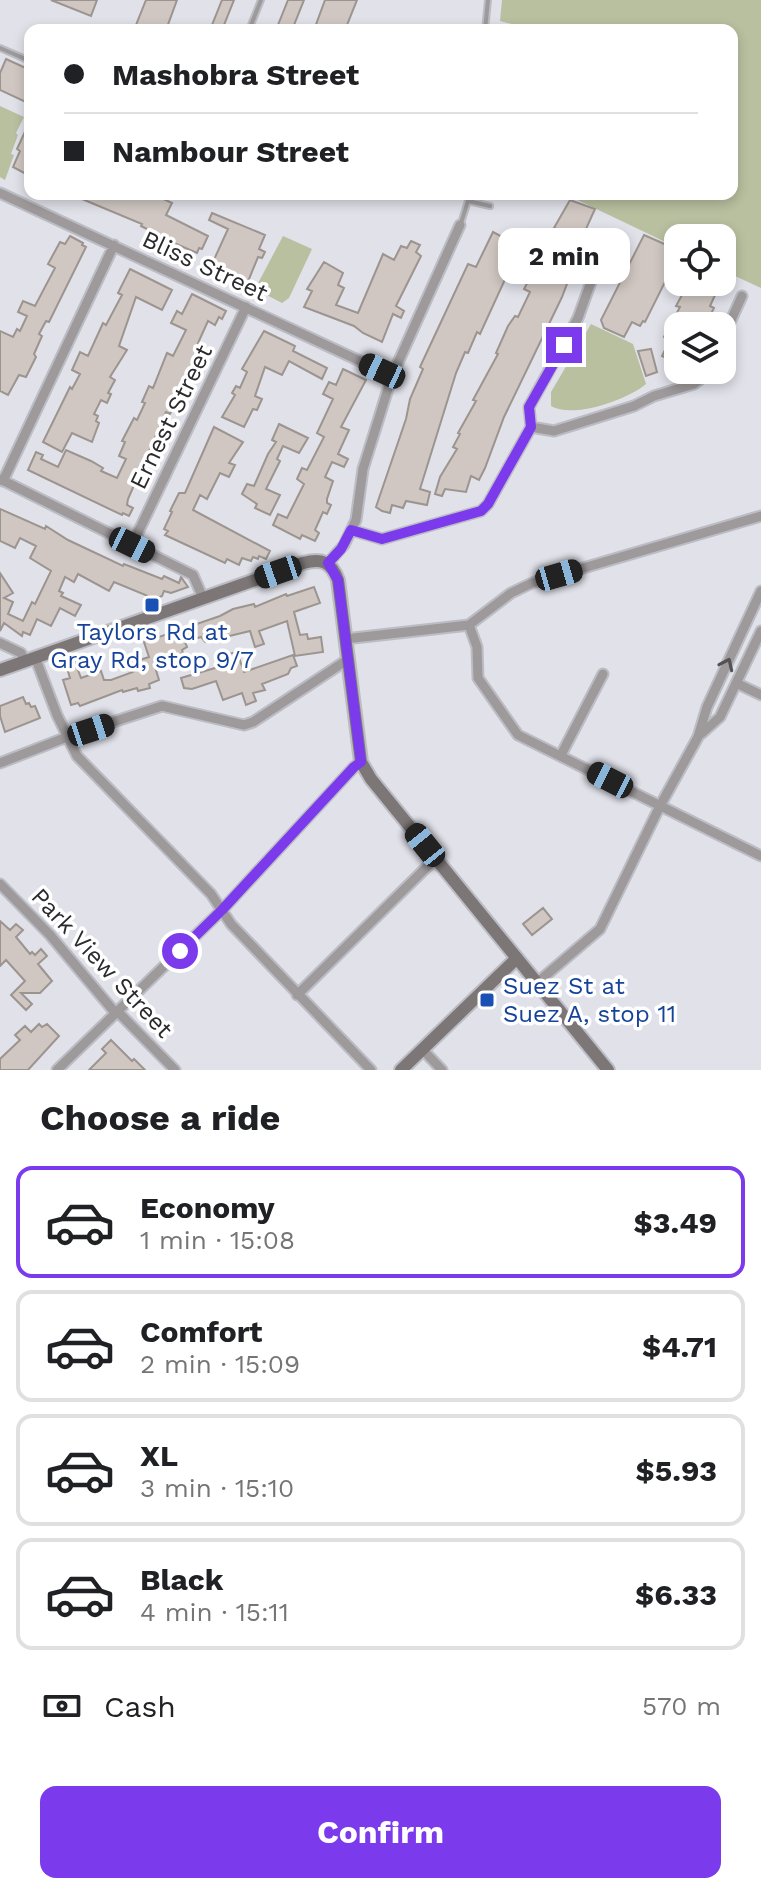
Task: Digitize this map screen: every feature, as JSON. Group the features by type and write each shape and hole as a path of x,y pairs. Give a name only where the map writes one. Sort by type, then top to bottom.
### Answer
{"street":[{"name":"Bliss Street","path":"0,193 392,376"},
{"path":"328,563 341,549 357,515 363,469 392,376 460,225"},
{"path":"351,530 382,539 481,511 494,498 531,427 529,407 578,318 600,257 616,236"},
{"path":"114,245 1,480 193,575 203,598"},
{"path":"735,312 742,296"},
{"name":"Ernest Street","path":"132,545 246,307"},
{"path":"531,427 554,431 694,384"},
{"path":"345,639 469,625 511,593 532,583 761,516"},
{"path":"0,670 303,563 321,559 328,563 338,580 361,762 371,779 608,1070"},
{"path":"538,982 600,929 660,806 698,737 707,707 761,591"},
{"path":"469,625 477,647 478,678 518,735 761,856"},
{"path":"698,737 720,717 761,631"},
{"path":"0,643 30,659 67,737 90,771 211,894 231,924 371,1070"},
{"path":"0,763 162,706 244,725 347,660"},
{"path":"561,755 603,674"},
{"path":"736,683 761,695"},
{"path":"57,1070 222,910 361,762"},
{"path":"297,995 436,858"},
{"name":"Park View Street","path":"0,884 50,935 80,974 175,1070"},
{"path":"401,1070 517,958"},
{"path":"423,1050 442,1070"}],"lane":[{"path":"251,24 261,0"},
{"path":"486,24 488,0"},
{"path":"0,48 24,58"},
{"path":"460,225 468,201 490,206"}],"green space":[{"path":"502,0 761,0 761,288 736,276 736,224 664,224 664,241 578,200 738,200 738,24 511,24 500,21"},
{"path":"0,106 24,117 16,133 18,135 11,154 14,155 5,180 0,177"},
{"path":"283,236 312,249 289,298 282,303 255,289"},
{"path":"591,324 633,344 646,384 600,406 572,410 551,406 551,392"}],"building":[{"path":"51,0 97,0 91,16"},
{"path":"146,0 177,0 168,24 136,24"},
{"path":"222,0 234,0 224,24 212,24"},
{"path":"288,0 304,0 294,24 278,24"},
{"path":"325,0 357,0 347,24 316,24"},
{"path":"6,59 24,67 24,101 0,90 0,73"},
{"path":"24,134 24,173 13,167 20,151 17,149"},
{"path":"84,200 166,200 172,203 166,215 208,236 197,253 142,224"},
{"path":"570,200 595,209 580,242 581,247 562,297 504,417 485,468 479,480 471,476 466,492 445,489 442,496 435,494 440,477 457,449 453,447 476,401 473,400 498,354 508,326 515,316 518,317 530,292 524,289 540,259 526,252 529,246 544,253"},
{"path":"212,213 265,235 259,249 265,252 262,258 258,257 247,284 212,264 228,229 209,220"},
{"path":"493,232 517,245 516,248 523,252 510,277 507,275 480,334 477,332 456,373 420,489 430,492 427,505 406,501 403,508 392,505 390,513 382,511 376,507 410,399 423,369 420,367 468,264 476,267"},
{"path":"644,235 664,244 664,284 645,322 640,326 632,322 624,337 604,328 601,320"},
{"path":"70,236 86,247 49,322 46,321 39,334 42,336 34,354 36,357 26,377 19,375 8,395 0,391 0,331 13,337 17,329 20,331 27,316 18,312 23,301 35,306 55,268 48,264 60,242 65,244"},
{"path":"411,241 420,245 416,252 421,256 396,306 404,311 401,318 393,314 382,342 354,326 304,307 312,291 307,289 324,262 343,273 338,285 344,288 336,305 358,313 383,254 394,260 401,246 407,248"},
{"path":"130,269 172,290 162,310 136,297 119,346 127,350 110,377 115,380 107,403 101,400 94,414 98,416 96,421 99,423 92,442 72,433 62,452 43,442 70,387 72,389 80,374 72,370 80,352 88,356 103,323 106,325 122,295 118,293"},
{"path":"192,294 226,311 215,325 208,321 198,343 202,345 187,379 190,381 185,391 189,393 185,402 178,399 170,414 166,412 128,499 127,505 133,508 129,516 28,470 36,452 43,455 41,459 58,467 66,450 117,478 126,459 119,456 125,442 122,441 134,418 137,420 149,386 153,388 167,353 173,356 186,330 171,323 177,311 182,314"},
{"path":"681,296 715,296 710,306 714,308 712,312 677,312 680,307 676,306"},
{"path":"264,331 295,346 293,351 327,368 322,379 289,361 282,375 265,367 255,396 262,399 244,427 222,417 235,395 232,393 236,386 240,388 247,372 242,369"},
{"path":"651,349 657,372 646,376 638,351"},
{"path":"343,369 366,380 341,427 349,430 338,454 348,459 344,467 332,462 325,477 333,481 327,499 331,505 327,514 323,512 315,530 319,533 315,541 302,535 300,539 273,525 278,514 287,518 304,484 297,479 302,468 307,470 324,437 317,433 333,399 323,394 329,382 336,385"},
{"path":"279,424 308,438 299,453 283,446 277,459 280,461 266,489 280,495 270,515 255,508 257,504 242,494 247,484 254,486 276,442 272,440"},
{"path":"214,427 243,442 229,463 235,465 229,477 220,473 207,499 200,495 193,510 270,551 266,559 259,556 251,561 242,558 239,565 227,559 225,563 165,535 170,511 179,493 185,493"},
{"path":"0,509 45,529 46,526 123,566 179,583 181,577 188,587 171,593 164,591 162,596 155,599 114,582 109,591 78,574 74,582 65,577 59,591 63,593 61,596 81,605 75,616 60,608 51,626 37,619 30,635 23,632 22,636 4,623 0,631 0,573 13,593 4,598 13,602 8,614 23,621 51,571 30,558 36,546 20,538 15,548 0,541"},
{"path":"314,587 320,603 294,612 300,635 307,634 308,639 321,637 323,652 295,656 287,621 259,631 264,644 255,647 250,631 205,642 201,637 185,642 187,647 182,650 183,653 163,660 164,664 155,667 159,680 149,684 150,688 122,690 80,706 78,703 71,705 63,680 70,678 66,665 75,662 81,678 101,671 104,680 111,680 133,672 130,663 149,657 144,642 233,609 254,604 255,607"},
{"path":"237,652 244,672 293,655 297,666 291,668 288,674 262,684 265,690 253,693 256,701 246,705 242,693 223,700 216,681 192,689 184,688 181,678 232,663 229,654"},
{"path":"23,697 26,704 35,706 40,718 5,732 0,706"},
{"path":"543,908 552,919 532,935 523,924"},
{"path":"0,921 10,930 16,924 23,930 16,937 30,954 35,955 41,949 47,956 38,964 52,981 40,993 21,993 32,1004 26,1010 11,995 25,981 6,960 0,966"},
{"path":"39,1024 42,1027 47,1024 59,1036 28,1070 0,1070 0,1059 20,1040 15,1035 25,1026 31,1032"},
{"path":"111,1040 145,1070 89,1070 106,1053 102,1049"}],"place":[{"name":"Taylors Rd at Gray Rd, stop 9/7","path":"152,605"},
{"name":"Suez St at Suez A, stop 11","path":"487,1000"}],"route":[{"path":"180,951 361,762 338,580 328,563 344,545 351,530 382,539 481,511 494,498 531,427 529,407 564,345"}]}
